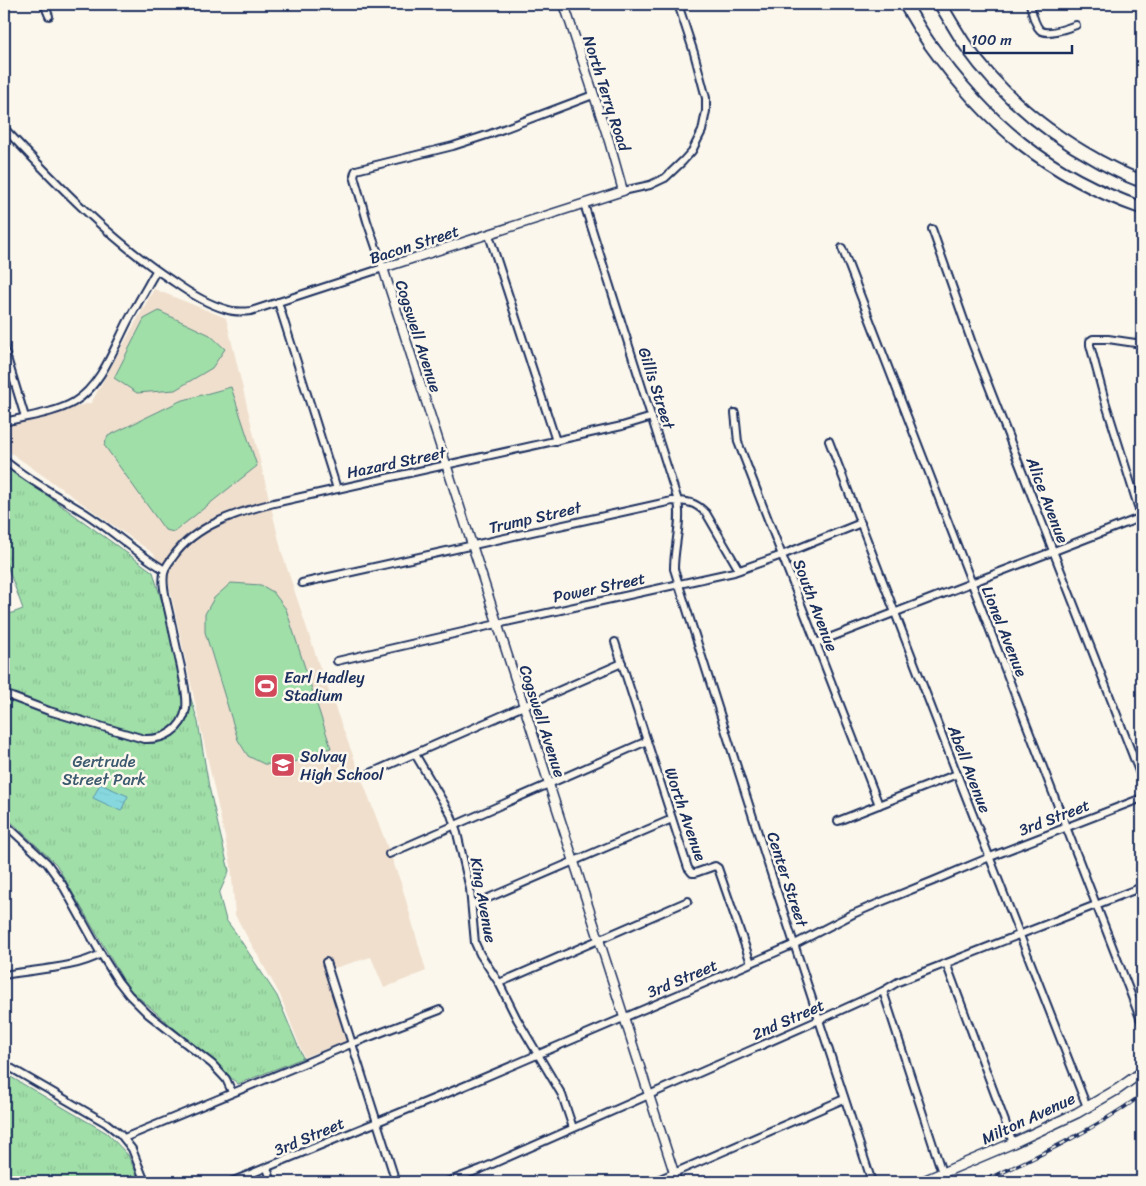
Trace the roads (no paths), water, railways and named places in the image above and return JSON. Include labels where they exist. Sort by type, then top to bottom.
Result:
[{"type":"highway","points":[[905,4],[928,42],[962,86],[988,115],[1007,132],[1035,154],[1087,186],[1142,208]]},
{"type":"highway","points":[[940,4],[966,46],[993,80],[1018,105],[1074,148],[1116,171],[1142,181]]},
{"type":"main road","name":"Milton Avenue","points":[[921,1182],[943,1178],[1077,1113],[1118,1089],[1142,1072]]},
{"type":"street","points":[[44,4],[49,16]]},
{"type":"street","name":"North Terry Road","points":[[564,4],[609,141],[623,191]]},
{"type":"street","points":[[623,191],[650,185],[665,178],[692,151],[702,131],[706,111],[706,98],[678,4]]},
{"type":"street","points":[[1030,4],[1036,24],[1040,30],[1045,32],[1060,30],[1076,25]]},
{"type":"street","points":[[383,268],[354,176],[356,170],[453,146],[593,95]]},
{"type":"street","name":"Bacon Street","points":[[4,128],[101,225],[156,271],[213,304],[224,309],[240,312],[251,311],[623,191]]},
{"type":"street","name":"Gillis Street","points":[[584,204],[678,501],[678,527],[674,568],[679,584]]},
{"type":"street","name":"Alice Avenue","points":[[932,229],[972,343],[1142,779]]},
{"type":"street","points":[[489,235],[556,441]]},
{"type":"street","name":"Lionel Avenue","points":[[842,248],[1142,1023]]},
{"type":"street","name":"Cogswell Avenue","points":[[383,268],[677,1182]]},
{"type":"street","points":[[4,422],[50,411],[74,402],[85,394],[107,364],[129,319],[156,271]]},
{"type":"street","points":[[278,302],[337,489]]},
{"type":"street","points":[[816,643],[1142,518],[1105,401],[1090,341],[1096,339],[1142,344]]},
{"type":"street","points":[[4,348],[25,417]]},
{"type":"street","name":"South Avenue","points":[[735,413],[738,442],[879,805]]},
{"type":"street","name":"Hazard Street","points":[[165,570],[179,549],[190,539],[210,525],[250,509],[622,426],[652,417]]},
{"type":"street","name":"Abell Avenue","points":[[829,441],[1087,1107]]},
{"type":"street","points":[[4,460],[22,474],[87,514],[151,562],[165,570],[165,591],[184,681],[186,708],[182,720],[169,734],[160,738],[144,739],[49,712],[4,694]]},
{"type":"street","name":"Trump Street","points":[[302,583],[672,500],[699,505],[706,513],[739,570]]},
{"type":"street","name":"Power Street","points":[[336,661],[739,570],[861,523]]},
{"type":"street","name":"Center Street","points":[[679,584],[872,1182]]},
{"type":"street","name":"Worth Avenue","points":[[615,642],[688,868],[692,873],[715,866],[718,868],[751,963]]},
{"type":"street","points":[[366,775],[622,663]]},
{"type":"street","points":[[389,854],[647,741]]},
{"type":"street","name":"King Avenue","points":[[415,754],[455,825],[470,889],[475,942],[480,954],[499,983],[517,1019],[562,1095],[573,1128]]},
{"type":"street","points":[[838,820],[957,774]]},
{"type":"street","name":"3rd Street","points":[[231,1182],[624,1018],[795,944],[853,914],[990,857],[1142,798]]},
{"type":"street","points":[[472,905],[672,819]]},
{"type":"street","points":[[4,822],[47,863],[62,884],[101,954],[129,995],[148,1014],[212,1064],[226,1079],[232,1092]]},
{"type":"street","name":"2nd Street","points":[[447,1182],[481,1169],[819,1020],[883,991],[898,982],[1142,887]]},
{"type":"street","points":[[499,983],[688,901]]},
{"type":"street","points":[[4,975],[70,965],[101,954]]},
{"type":"street","points":[[326,962],[396,1182]]},
{"type":"street","points":[[946,963],[1013,1143]]},
{"type":"street","points":[[883,991],[943,1178]]},
{"type":"street","points":[[124,1138],[232,1092],[440,1010]]},
{"type":"street","points":[[4,1064],[106,1123],[124,1138],[132,1149],[145,1182]]},
{"type":"street","points":[[653,1182],[844,1098]]},
{"type":"street","points":[[267,1168],[272,1182]]},
{"type":"water","points":[[100,784],[128,796],[121,811],[93,798]]},
{"type":"railway","points":[[981,1182],[1064,1143],[1142,1095]]},
{"type":"place","name":"Earl Hadley Stadium","points":[[266,686]]},
{"type":"place","name":"Solvay High School","points":[[283,765]]},
{"type":"park label","name":"Gertrude Street Park","points":[[104,770]]}]
